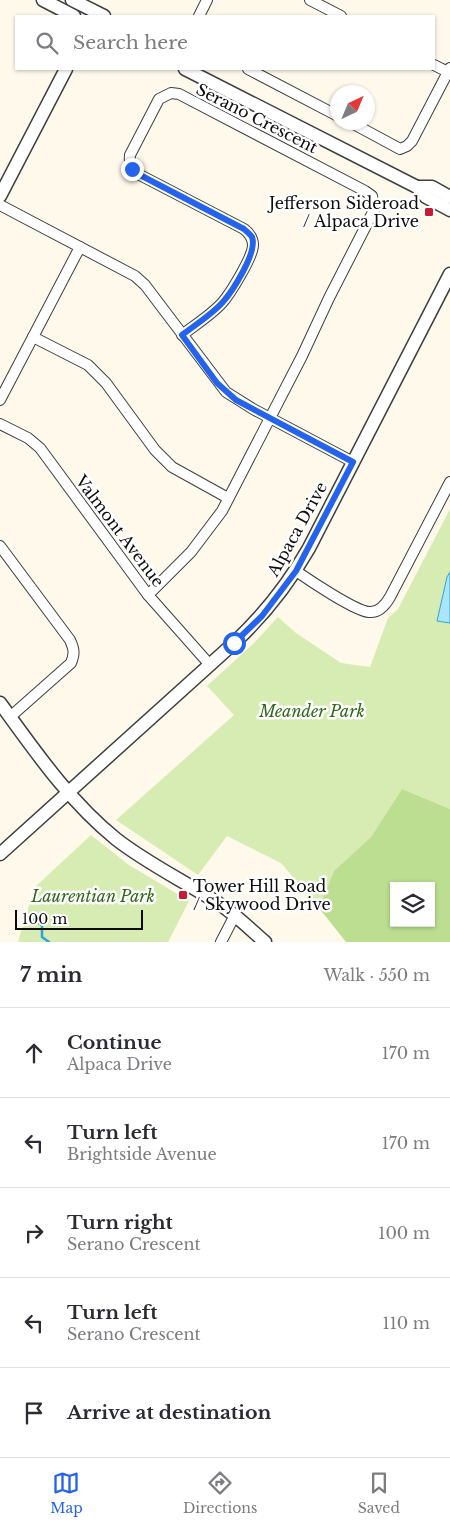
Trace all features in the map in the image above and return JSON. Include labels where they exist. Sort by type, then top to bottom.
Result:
[{"type":"street","points":[[42,0],[72,15]]},
{"type":"street","points":[[72,0],[98,11]]},
{"type":"street","points":[[200,15],[208,0]]},
{"type":"street","points":[[310,0],[340,15]]},
{"type":"street","points":[[365,130],[400,149],[407,146],[412,141],[449,70],[435,65]]},
{"type":"street","points":[[0,196],[65,70]]},
{"type":"street","points":[[187,70],[417,187],[426,196],[450,210]]},
{"type":"street","points":[[250,70],[330,112]]},
{"type":"street","name":"Serano Crescent","points":[[182,335],[220,304],[228,295],[253,247],[252,238],[244,229],[138,174],[132,169],[129,162],[130,155],[142,131],[159,99],[172,93],[178,94],[372,196],[374,210],[270,418]]},
{"type":"street","points":[[417,187],[432,187],[450,197]]},
{"type":"street","points":[[0,206],[135,276],[145,285],[226,392],[236,400],[353,462]]},
{"type":"street","points":[[0,400],[80,247]]},
{"type":"street","name":"Alpaca Drive","points":[[0,854],[210,666],[262,616],[296,571],[450,274]]},
{"type":"street","points":[[32,337],[88,365],[106,383],[155,450],[172,466],[228,498]]},
{"type":"street","points":[[148,594],[191,552],[222,511],[270,418]]},
{"type":"street","name":"Valmont Avenue","points":[[0,424],[28,438],[40,448],[148,594],[210,666]]},
{"type":"street","points":[[296,571],[362,610],[369,612],[382,608],[390,597],[450,482]]},
{"type":"street","points":[[0,546],[70,640],[74,649],[74,656],[71,662],[10,717]]},
{"type":"street","points":[[0,703],[68,792],[104,828],[130,850],[220,904],[265,942]]},
{"type":"street","points":[[220,942],[235,915]]},
{"type":"green space","name":"Meander Park","points":[[450,509],[450,809],[402,789],[371,837],[334,871],[319,908],[281,863],[227,836],[198,875],[116,820],[234,715],[207,686],[254,643],[278,617],[296,633],[341,663],[370,667],[388,618],[398,609]]},
{"type":"green space","points":[[402,789],[450,809],[450,942],[346,942],[319,908],[334,871],[371,837]]},
{"type":"green space","name":"Laurentian Park","points":[[91,835],[129,865],[189,901],[168,942],[18,942],[34,888]]},
{"type":"water","points":[[450,572],[450,623],[437,621],[447,577]]},
{"type":"waterway","points":[[30,915],[33,920],[42,925],[42,937],[49,942]]},
{"type":"place","name":"Jefferson Sideroad / Alpaca Drive","points":[[429,212]]},
{"type":"place","name":"Tower Hill Road / Skywood Drive","points":[[183,895]]},
{"type":"route","points":[[132,169],[138,174],[244,229],[252,238],[253,247],[250,256],[228,295],[220,304],[182,335],[217,383],[236,400],[353,462],[296,571],[262,616],[234,643]]}]
